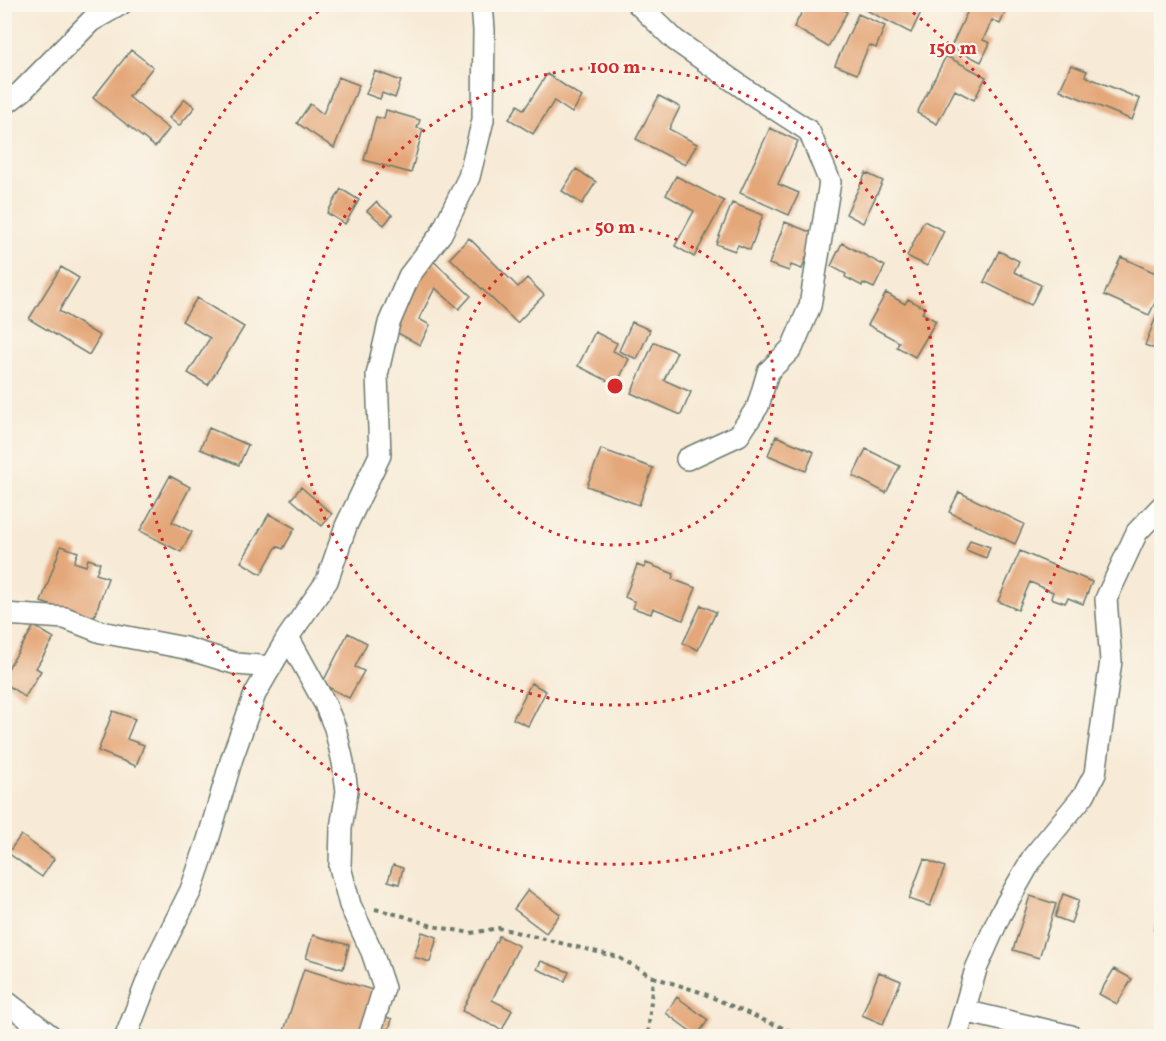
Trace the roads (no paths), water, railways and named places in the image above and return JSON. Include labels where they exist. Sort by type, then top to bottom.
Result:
[{"type":"street","points":[[4,105],[13,85],[92,21],[121,4]]},
{"type":"street","points":[[126,1036],[153,966],[191,890],[255,694],[288,637],[327,581],[346,526],[380,455],[377,375],[388,323],[409,276],[441,234],[469,177],[483,120],[482,4]]},
{"type":"street","points":[[639,4],[675,40],[809,131],[830,182],[810,306],[792,348],[768,372],[758,406],[739,435],[687,459]]},
{"type":"street","points":[[957,1036],[976,969],[1000,915],[1033,858],[1084,795],[1095,774],[1111,661],[1106,599],[1137,532],[1161,506]]},
{"type":"street","points":[[4,614],[65,618],[101,632],[184,648],[237,664],[271,667]]},
{"type":"street","points":[[288,637],[325,704],[335,728],[343,762],[347,790],[341,828],[340,867],[350,905],[372,952],[384,988],[369,1036]]},
{"type":"street","points":[[4,1000],[51,1036]]},
{"type":"street","points":[[964,1011],[1071,1036]]}]
